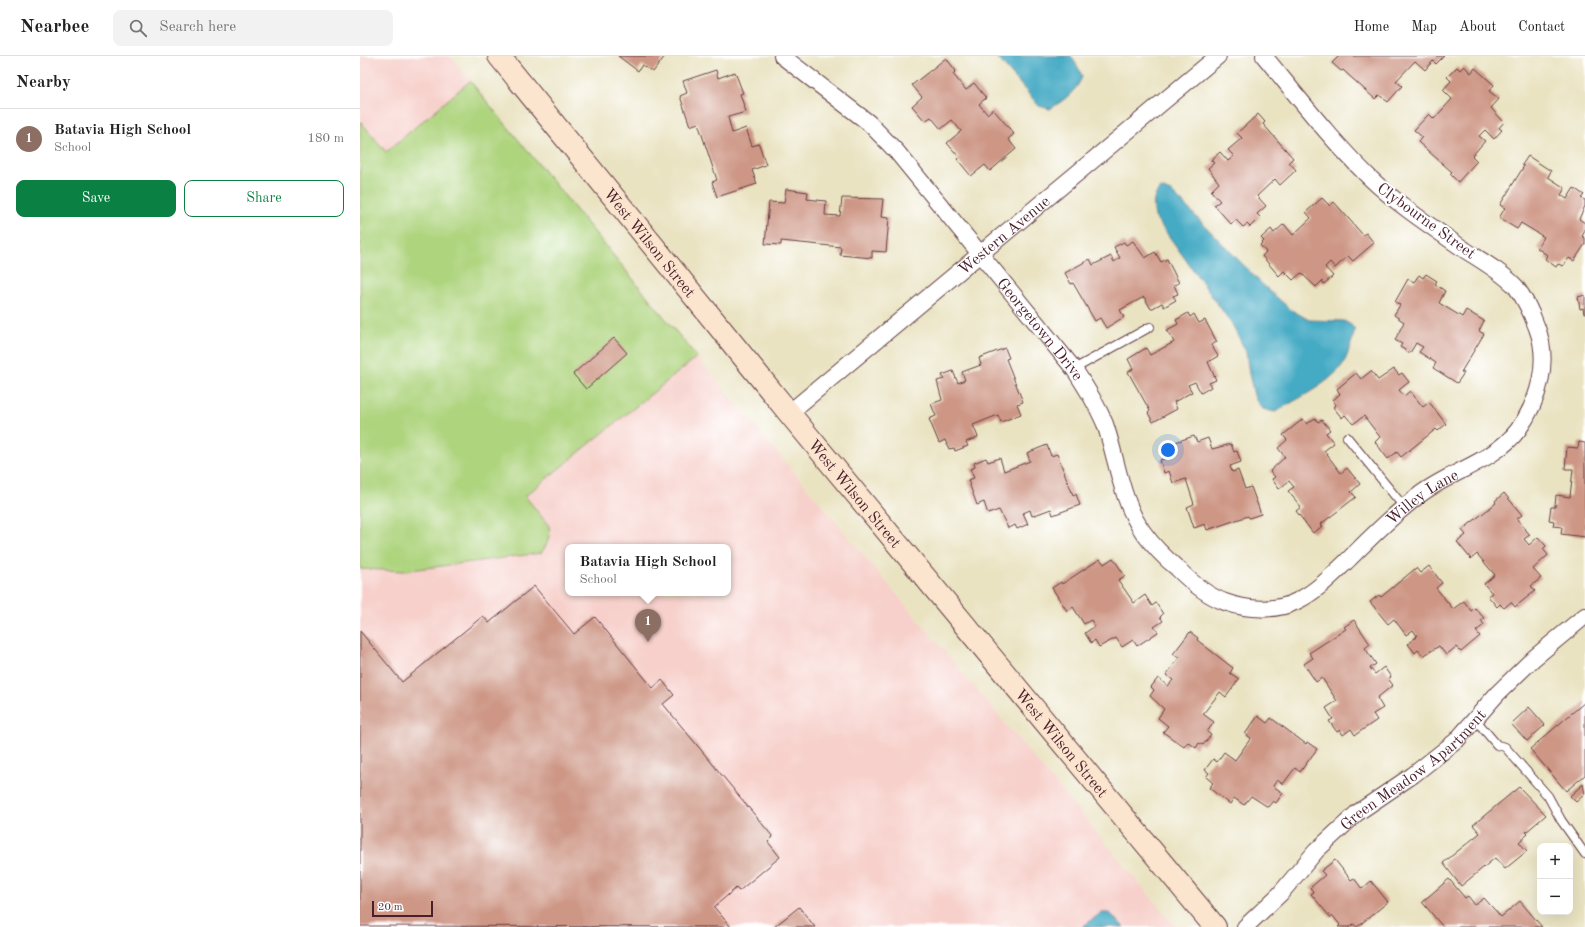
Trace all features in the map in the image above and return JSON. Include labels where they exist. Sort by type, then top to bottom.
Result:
[{"type":"main road","name":"West Wilson Street","points":[[498,56],[789,413],[1215,927]]},
{"type":"street","name":"Georgetown Drive","points":[[782,56],[869,123],[897,152],[1074,369],[1090,394],[1104,423],[1130,508],[1141,530],[1158,551],[1191,582],[1224,602],[1264,610]]},
{"type":"street","name":"Western Avenue","points":[[789,413],[1218,56]]},
{"type":"street","name":"Clybourne Street","points":[[1264,56],[1336,142],[1370,178],[1406,209],[1497,271],[1515,287],[1529,308],[1538,330],[1543,354]]},
{"type":"street","name":"Willey Lane","points":[[1264,610],[1296,602],[1324,583],[1419,494],[1445,477],[1494,452],[1515,434],[1528,416],[1536,396],[1542,376],[1543,354]]},
{"type":"street","name":"Green Meadow Apartment","points":[[1246,927],[1280,894],[1316,851],[1339,829],[1357,814],[1413,775],[1456,741],[1497,694],[1534,658],[1585,616]]},
{"type":"lane","points":[[1074,369],[1150,327]]},
{"type":"lane","points":[[1347,437],[1404,507]]},
{"type":"lane","points":[[1475,719],[1497,745],[1505,747],[1548,796],[1561,820],[1585,854]]},
{"type":"shaded area","points":[[360,56],[450,56],[697,357],[1176,927],[360,927]]},
{"type":"green space","points":[[470,81],[697,357],[525,496],[549,526],[548,540],[541,553],[403,571],[360,569],[360,121],[386,152]]},
{"type":"water","points":[[996,56],[1071,56],[1082,77],[1073,91],[1065,99],[1050,109],[1039,106]]},
{"type":"water","points":[[1161,188],[1173,193],[1262,284],[1290,309],[1309,320],[1344,321],[1355,329],[1343,364],[1330,378],[1312,391],[1275,412],[1263,409],[1255,399],[1246,352],[1232,324],[1155,217],[1154,201],[1156,194]]},
{"type":"water","points":[[1101,913],[1110,913],[1124,927],[1082,927]]},
{"type":"building","points":[[618,56],[665,56],[653,72],[642,65],[638,71]]},
{"type":"building","points":[[1339,56],[1444,56],[1436,64],[1433,61],[1425,70],[1415,61],[1396,81],[1402,86],[1388,102],[1379,95],[1375,99],[1343,70],[1341,71],[1332,63]]},
{"type":"building","points":[[946,58],[956,71],[953,74],[966,90],[974,83],[986,98],[979,104],[987,114],[993,109],[1014,134],[1008,139],[1016,149],[990,171],[985,165],[971,176],[957,159],[959,157],[947,143],[961,131],[952,120],[941,129],[931,117],[925,121],[912,106],[922,97],[912,85]]},
{"type":"building","points":[[1464,66],[1471,73],[1475,68],[1494,85],[1489,91],[1499,99],[1491,108],[1504,122],[1499,128],[1502,130],[1494,139],[1485,130],[1479,136],[1485,141],[1472,156],[1477,161],[1458,182],[1450,174],[1452,172],[1418,142],[1422,137],[1414,130],[1429,114],[1434,119],[1452,99],[1443,90],[1451,81],[1447,77],[1457,67],[1460,70]]},
{"type":"building","points":[[716,70],[718,78],[735,72],[743,93],[740,94],[746,112],[728,117],[732,133],[746,128],[752,146],[759,144],[766,165],[752,170],[757,184],[717,197],[712,182],[717,180],[698,123],[690,126],[680,96],[687,93],[683,81]]},
{"type":"building","points":[[1258,114],[1265,122],[1263,124],[1293,158],[1289,162],[1296,170],[1280,185],[1275,179],[1257,196],[1266,206],[1257,214],[1260,217],[1250,227],[1247,224],[1243,227],[1236,220],[1231,224],[1214,205],[1220,201],[1211,191],[1219,183],[1208,168],[1214,163],[1211,160],[1220,152],[1228,161],[1234,156],[1228,150],[1242,138],[1237,133]]},
{"type":"building","points":[[1528,156],[1551,171],[1548,177],[1565,188],[1561,195],[1567,199],[1574,188],[1584,195],[1581,198],[1585,200],[1585,206],[1579,219],[1585,223],[1585,231],[1582,236],[1585,238],[1585,244],[1574,261],[1569,258],[1563,266],[1558,264],[1556,267],[1545,259],[1547,255],[1537,248],[1544,237],[1521,223],[1517,229],[1499,218],[1505,208],[1500,205],[1524,166],[1522,165]]},
{"type":"building","points":[[786,189],[808,192],[807,199],[826,201],[825,215],[840,216],[842,198],[883,199],[881,217],[889,218],[886,252],[872,251],[872,258],[840,255],[841,247],[781,241],[781,245],[765,244],[769,202],[784,203]]},
{"type":"building","points":[[1322,198],[1330,206],[1334,202],[1363,235],[1366,233],[1374,243],[1353,261],[1348,256],[1335,268],[1330,262],[1325,267],[1333,276],[1324,284],[1322,281],[1316,287],[1301,273],[1293,280],[1284,271],[1279,276],[1262,256],[1266,252],[1260,245],[1264,241],[1261,238],[1271,229],[1274,233],[1284,224],[1293,235],[1311,218],[1306,212]]},
{"type":"building","points":[[1133,241],[1145,258],[1155,252],[1161,262],[1167,259],[1179,283],[1174,285],[1178,294],[1173,296],[1176,300],[1164,307],[1162,303],[1151,309],[1144,297],[1120,310],[1124,317],[1106,328],[1100,318],[1095,321],[1073,283],[1071,284],[1065,273],[1090,259],[1093,265],[1111,256],[1114,262],[1120,258],[1114,247],[1124,242],[1126,245]]},
{"type":"building","points":[[1426,274],[1437,281],[1435,284],[1445,291],[1439,303],[1462,317],[1466,310],[1484,321],[1479,331],[1484,334],[1461,372],[1464,373],[1457,383],[1433,368],[1436,363],[1419,352],[1423,347],[1416,343],[1410,353],[1400,347],[1402,344],[1395,340],[1404,322],[1394,315],[1400,305],[1395,302],[1408,279],[1414,282],[1419,275],[1423,278]]},
{"type":"building","points":[[1585,295],[1584,314],[1583,308],[1580,309],[1578,297]]},
{"type":"building","points":[[1188,313],[1190,317],[1194,314],[1199,323],[1205,320],[1217,342],[1211,345],[1218,356],[1208,362],[1216,380],[1209,383],[1211,387],[1201,393],[1195,382],[1188,385],[1192,392],[1174,402],[1177,409],[1153,422],[1148,413],[1150,411],[1128,372],[1133,369],[1128,359],[1146,348],[1150,355],[1174,342],[1167,330],[1178,324],[1176,320]]},
{"type":"building","points":[[614,338],[627,353],[586,389],[573,374]]},
{"type":"building","points":[[1005,348],[1009,358],[1006,359],[1023,402],[1017,404],[1021,414],[1001,422],[998,415],[973,425],[978,437],[966,442],[968,446],[955,451],[954,448],[949,449],[945,440],[939,443],[929,419],[936,416],[931,404],[942,400],[937,381],[944,379],[942,375],[953,371],[958,383],[965,380],[962,372],[981,365],[979,358]]},
{"type":"building","points":[[1394,369],[1399,375],[1402,373],[1409,382],[1399,390],[1404,396],[1410,391],[1423,407],[1429,402],[1446,424],[1438,431],[1436,429],[1401,457],[1397,452],[1388,459],[1375,442],[1380,437],[1364,416],[1353,424],[1345,415],[1342,418],[1333,407],[1336,405],[1333,400],[1340,394],[1337,389],[1356,373],[1361,379],[1371,371],[1378,380]]},
{"type":"building","points":[[1315,418],[1318,422],[1322,420],[1330,430],[1326,433],[1334,443],[1324,451],[1341,473],[1347,468],[1360,484],[1351,492],[1356,497],[1321,524],[1323,526],[1313,533],[1296,511],[1301,507],[1288,491],[1294,487],[1289,481],[1279,489],[1272,479],[1275,477],[1270,471],[1285,457],[1278,448],[1287,440],[1283,435],[1303,419],[1307,424]]},
{"type":"building","points":[[1194,436],[1197,442],[1208,438],[1212,449],[1231,444],[1234,452],[1237,451],[1241,462],[1230,466],[1232,472],[1238,470],[1245,489],[1251,487],[1261,514],[1249,518],[1248,516],[1207,530],[1205,524],[1194,528],[1187,507],[1194,504],[1186,479],[1173,483],[1169,471],[1164,473],[1160,460],[1164,459],[1163,453],[1171,450],[1169,444]]},
{"type":"building","points":[[1579,442],[1585,443],[1585,537],[1561,534],[1562,527],[1553,526],[1554,521],[1549,520],[1551,507],[1555,507],[1556,495],[1570,497],[1573,469],[1565,469],[1567,447],[1578,448]]},
{"type":"building","points":[[1047,445],[1051,456],[1057,454],[1073,495],[1076,494],[1080,505],[1053,515],[1051,509],[1032,516],[1030,510],[1023,513],[1028,524],[1017,529],[1015,525],[1008,528],[999,510],[988,514],[984,502],[977,505],[968,480],[974,478],[970,469],[975,467],[974,463],[986,458],[988,462],[1000,458],[1004,471],[1030,461],[1027,453]]},
{"type":"building","points":[[1504,493],[1522,515],[1517,519],[1530,535],[1524,539],[1529,545],[1538,537],[1546,546],[1543,549],[1548,555],[1533,569],[1541,578],[1531,586],[1535,591],[1515,607],[1511,602],[1504,608],[1500,604],[1497,607],[1488,596],[1492,593],[1484,584],[1495,575],[1477,554],[1471,559],[1457,542],[1466,535],[1462,530],[1496,503],[1495,501]]},
{"type":"building","points":[[1113,558],[1125,576],[1118,580],[1134,603],[1145,595],[1152,606],[1156,603],[1163,614],[1160,617],[1163,621],[1154,627],[1158,632],[1137,646],[1133,640],[1122,647],[1116,638],[1099,647],[1095,640],[1091,643],[1085,633],[1095,626],[1091,620],[1084,624],[1073,607],[1067,611],[1052,588],[1061,582],[1062,584],[1100,559],[1104,564]]},
{"type":"building","points":[[1429,566],[1442,583],[1436,588],[1453,609],[1464,601],[1471,611],[1475,608],[1484,618],[1481,620],[1484,625],[1476,631],[1480,636],[1461,652],[1456,647],[1446,655],[1439,646],[1423,656],[1418,650],[1415,653],[1408,644],[1417,636],[1413,630],[1406,635],[1394,619],[1388,624],[1370,602],[1379,595],[1381,597],[1416,568],[1420,573]]},
{"type":"building","points":[[534,586],[574,634],[595,617],[653,688],[662,680],[674,695],[663,704],[773,837],[768,842],[780,857],[739,891],[736,888],[714,907],[731,927],[360,926],[360,631],[402,682],[483,616],[489,623]]},
{"type":"building","points":[[1354,620],[1370,644],[1365,648],[1376,664],[1370,668],[1375,674],[1384,667],[1391,677],[1388,679],[1393,685],[1377,698],[1383,708],[1373,714],[1377,720],[1355,735],[1351,729],[1343,735],[1340,730],[1337,732],[1329,721],[1333,719],[1326,708],[1337,701],[1322,678],[1316,682],[1304,664],[1313,658],[1309,653],[1346,629],[1344,627]]},
{"type":"building","points":[[1190,632],[1198,638],[1197,640],[1233,668],[1230,673],[1239,679],[1226,697],[1220,692],[1203,714],[1214,722],[1207,732],[1211,735],[1203,745],[1199,743],[1196,748],[1188,742],[1184,747],[1163,732],[1168,726],[1158,718],[1164,709],[1150,696],[1154,690],[1151,687],[1158,678],[1168,686],[1173,680],[1166,675],[1179,658],[1173,654]]},
{"type":"building","points":[[1585,702],[1585,775],[1566,791],[1530,749]]},
{"type":"building","points":[[1529,707],[1545,725],[1527,741],[1511,724]]},
{"type":"building","points":[[1258,716],[1267,723],[1271,718],[1306,744],[1307,742],[1317,749],[1300,772],[1295,768],[1283,784],[1277,780],[1273,786],[1283,793],[1276,803],[1273,801],[1268,807],[1251,796],[1244,805],[1234,798],[1230,804],[1209,788],[1213,783],[1206,777],[1209,773],[1205,770],[1213,759],[1217,762],[1224,752],[1235,760],[1251,738],[1245,734]]},
{"type":"building","points":[[1583,784],[1585,794],[1576,802],[1570,796]]},
{"type":"building","points":[[1519,787],[1546,815],[1526,832],[1528,834],[1519,842],[1527,851],[1505,869],[1495,858],[1461,886],[1443,863],[1480,833],[1473,825]]},
{"type":"building","points":[[1335,860],[1351,880],[1354,878],[1362,889],[1371,881],[1388,902],[1357,927],[1353,924],[1350,927],[1338,927],[1340,925],[1333,916],[1331,918],[1311,894],[1314,892],[1310,888],[1325,875],[1321,871]]},
{"type":"building","points":[[1449,879],[1465,898],[1468,896],[1475,905],[1484,898],[1501,917],[1520,901],[1542,927],[1443,927],[1422,902]]},
{"type":"building","points":[[799,907],[815,927],[774,927]]},
{"type":"place","name":"Batavia High School","points":[[648,642]]}]
